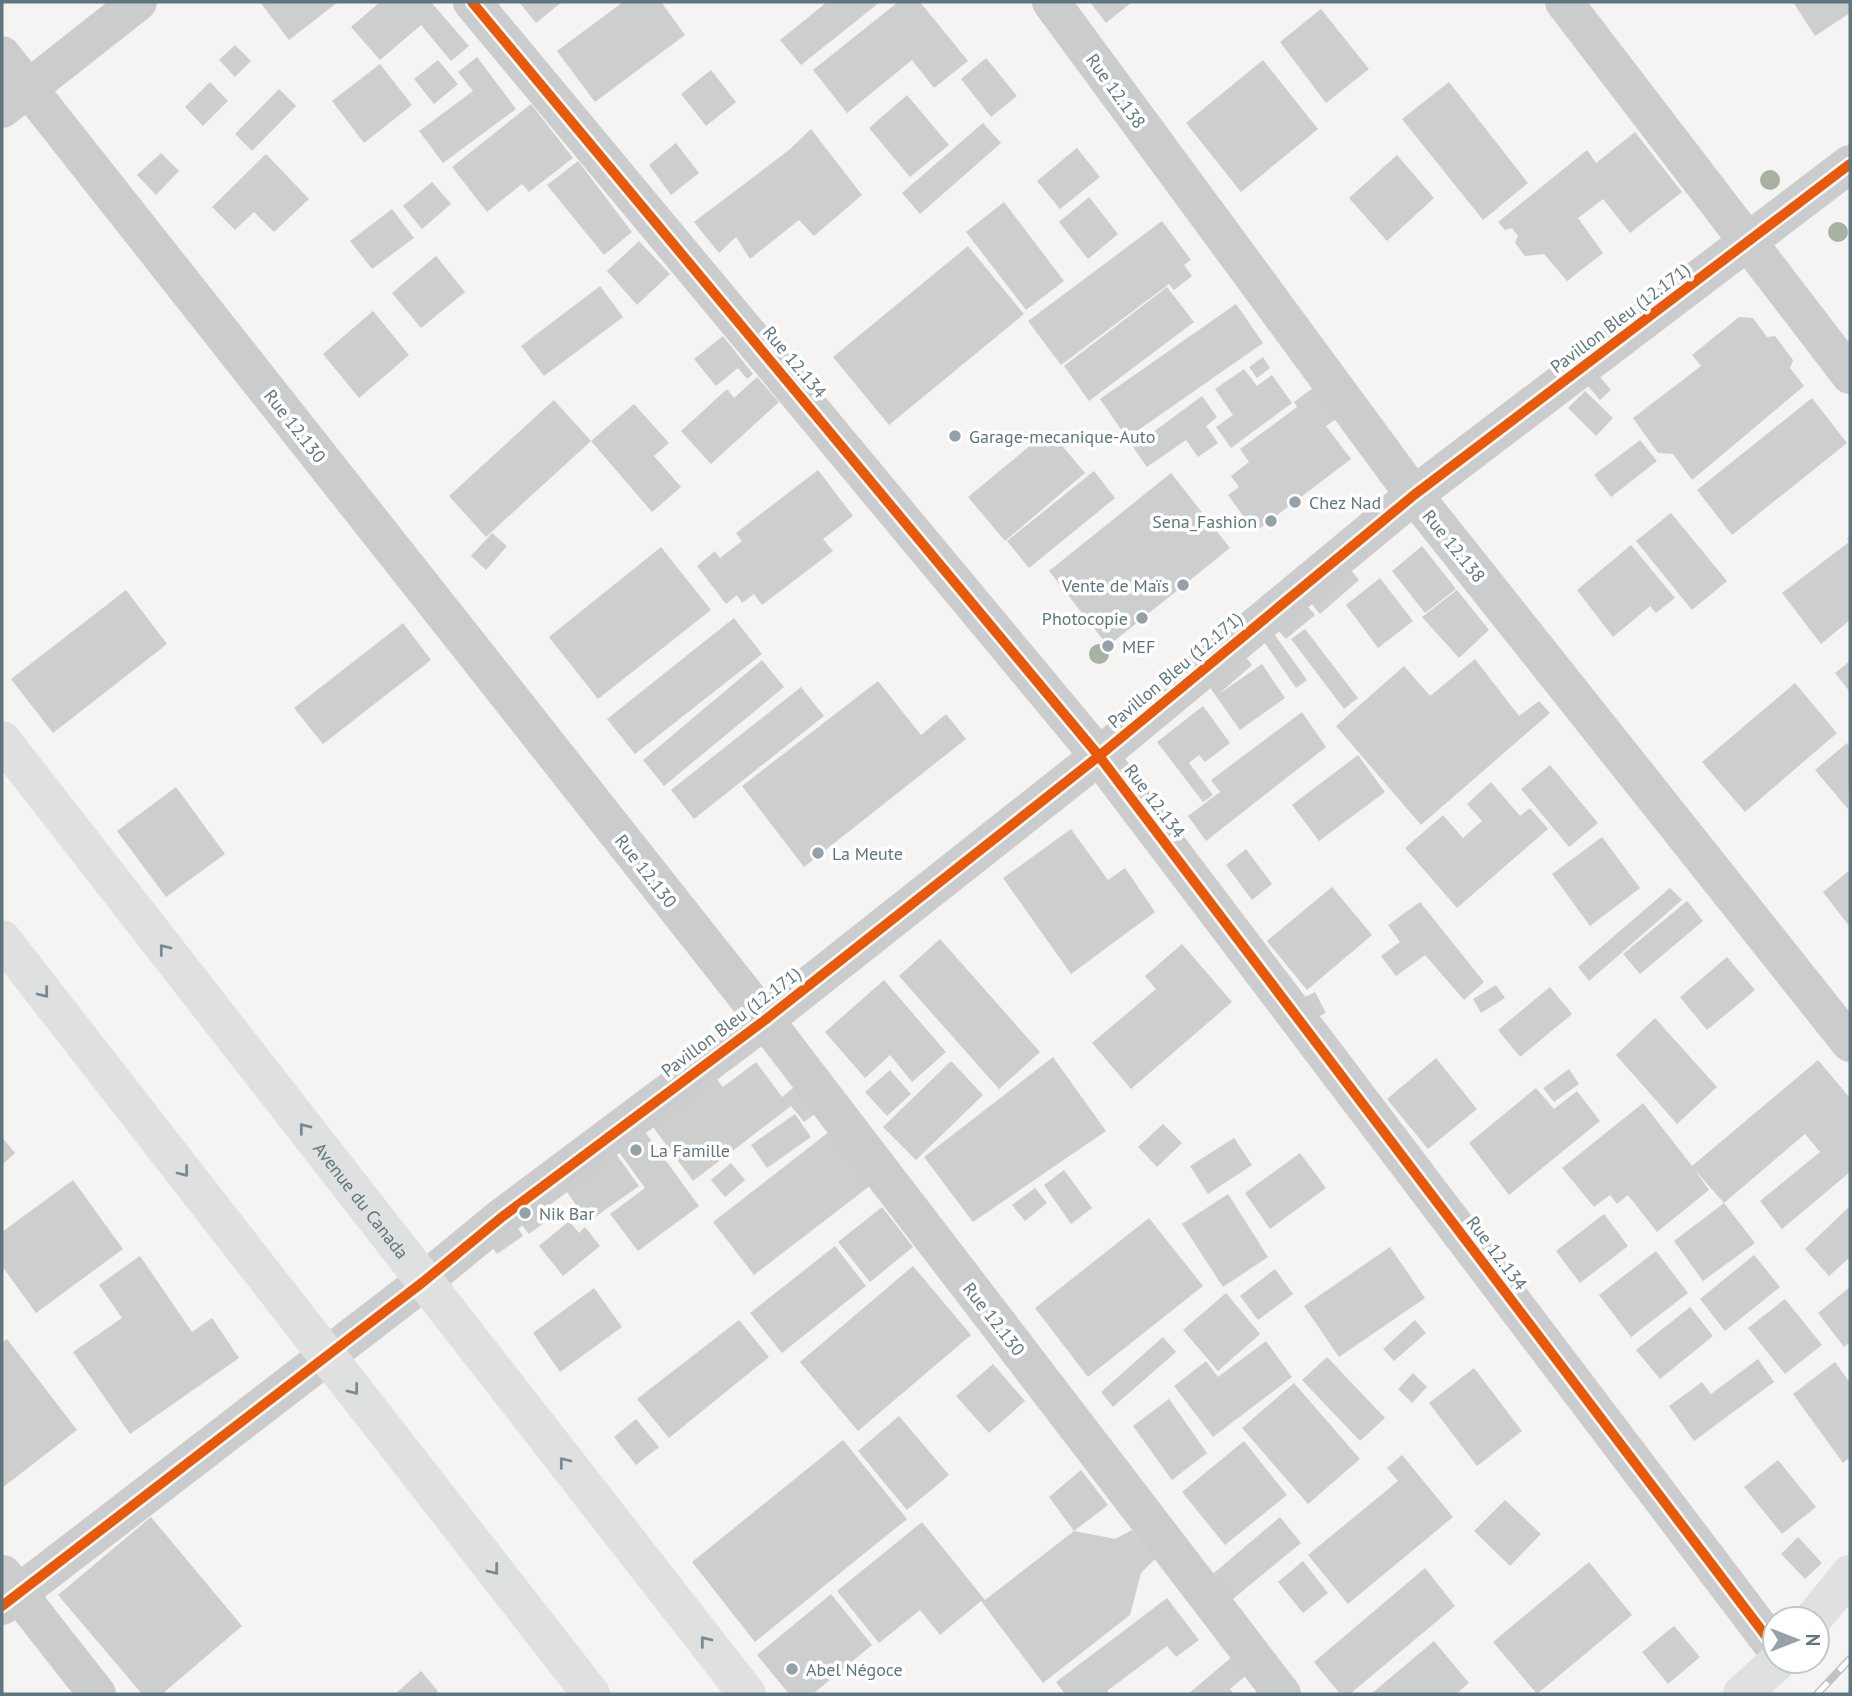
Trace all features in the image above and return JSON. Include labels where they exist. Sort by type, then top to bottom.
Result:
[{"type":"main road","name":"Avenue du Canada","points":[[2,740],[747,1694]]},
{"type":"main road","points":[[2,939],[591,1694]]},
{"type":"main road","points":[[1825,1605],[1850,1574]]},
{"type":"main road","points":[[1742,1694],[1763,1675]]},
{"type":"street","points":[[15,98],[138,2]]},
{"type":"street","name":"Rue 12.134","points":[[472,2],[1099,756],[1761,1630]]},
{"type":"street","name":"Rue 12.138","points":[[1051,2],[1414,495],[1850,1044]]},
{"type":"street","points":[[1564,2],[1850,375]]},
{"type":"street","name":"Rue 12.130","points":[[2,55],[15,98],[765,1020],[1282,1694]]},
{"type":"street","name":"Pavillon Bleu (12.171)","points":[[7,1591],[327,1356],[424,1282],[502,1217],[765,1020],[1099,756],[1414,495],[1750,243],[1850,164]]},
{"type":"street","points":[[7,1591],[97,1694]]},
{"type":"building","points":[[260,2],[338,2],[289,40]]},
{"type":"building","points":[[380,2],[431,2],[469,46],[451,61],[421,25],[380,60],[351,27]]},
{"type":"building","points":[[519,2],[562,2],[536,23]]},
{"type":"building","points":[[623,2],[661,2],[685,35],[595,102],[557,51]]},
{"type":"building","points":[[827,2],[880,2],[801,65],[780,40]]},
{"type":"building","points":[[898,2],[920,2],[968,61],[934,88],[912,60],[847,113],[813,70]]},
{"type":"building","points":[[1090,2],[1132,2],[1106,23]]},
{"type":"building","points":[[1793,2],[1850,2],[1850,13],[1815,36]]},
{"type":"building","points":[[1321,9],[1369,69],[1326,103],[1280,42]]},
{"type":"building","points":[[235,45],[251,61],[235,77],[219,60]]},
{"type":"building","points":[[477,57],[516,109],[443,163],[419,131],[473,91],[458,72]]},
{"type":"building","points":[[986,58],[1017,96],[991,117],[961,79]]},
{"type":"building","points":[[438,60],[458,84],[434,104],[414,79]]},
{"type":"building","points":[[1263,60],[1318,129],[1241,192],[1186,123]]},
{"type":"building","points":[[380,64],[412,105],[364,143],[332,101]]},
{"type":"building","points":[[711,70],[736,102],[706,126],[681,94]]},
{"type":"building","points":[[210,82],[228,101],[203,126],[185,107]]},
{"type":"building","points":[[1449,82],[1528,183],[1483,220],[1402,119]]},
{"type":"building","points":[[279,89],[296,106],[252,151],[235,134]]},
{"type":"building","points":[[907,95],[949,145],[910,177],[869,128]]},
{"type":"building","points":[[531,104],[573,158],[529,192],[522,184],[487,212],[452,167]]},
{"type":"building","points":[[983,123],[1001,143],[920,214],[902,193]]},
{"type":"building","points":[[811,129],[862,195],[814,236],[799,220],[750,259],[736,237],[719,253],[694,222],[789,150]]},
{"type":"building","points":[[1635,132],[1682,192],[1630,233],[1603,199],[1578,218],[1603,253],[1567,281],[1544,254],[1525,256],[1515,243],[1518,236],[1512,228],[1505,230],[1498,222],[1587,150],[1596,163]]},
{"type":"building","points":[[676,143],[699,173],[671,195],[649,165]]},
{"type":"building","points":[[1077,148],[1100,177],[1060,209],[1037,181]]},
{"type":"building","points":[[161,153],[179,171],[156,195],[137,175]]},
{"type":"building","points":[[266,154],[309,199],[274,232],[254,212],[235,230],[212,207]]},
{"type":"building","points":[[1397,155],[1434,198],[1387,241],[1349,198]]},
{"type":"building","points":[[578,161],[632,232],[604,255],[547,185]]},
{"type":"building","points":[[432,182],[451,204],[422,229],[403,206]]},
{"type":"building","points":[[1089,197],[1118,234],[1088,259],[1059,222]]},
{"type":"building","points":[[1004,202],[1064,281],[1026,310],[966,232]]},
{"type":"building","points":[[392,209],[414,238],[372,269],[350,241]]},
{"type":"building","points":[[1162,221],[1191,260],[1184,265],[1192,276],[1174,290],[1169,284],[1061,365],[1028,321]]},
{"type":"building","points":[[639,241],[670,274],[637,305],[607,271]]},
{"type":"building","points":[[968,246],[1024,314],[889,425],[833,357]]},
{"type":"building","points":[[436,256],[465,292],[421,328],[392,293]]},
{"type":"building","points":[[600,286],[623,317],[544,376],[521,346]]},
{"type":"building","points":[[1167,287],[1194,322],[1089,401],[1064,366]]},
{"type":"building","points":[[1236,304],[1263,343],[1127,438],[1100,399]]},
{"type":"building","points":[[373,311],[409,355],[359,398],[323,354]]},
{"type":"building","points":[[1739,317],[1753,318],[1767,337],[1775,336],[1793,360],[1790,368],[1804,386],[1692,480],[1673,454],[1658,453],[1633,418],[1701,366],[1692,355]]},
{"type":"building","points":[[723,336],[753,374],[747,379],[738,368],[716,386],[694,359]]},
{"type":"building","points":[[1263,357],[1270,368],[1257,378],[1249,367]]},
{"type":"building","points":[[1244,369],[1257,386],[1272,375],[1292,403],[1231,448],[1216,427],[1233,415],[1215,389]]},
{"type":"building","points":[[1594,370],[1611,390],[1600,400],[1583,380]]},
{"type":"building","points":[[757,377],[779,402],[711,464],[681,431],[727,389],[734,398]]},
{"type":"building","points":[[1317,385],[1339,417],[1326,426],[1351,459],[1255,532],[1228,495],[1239,487],[1231,476],[1249,462],[1240,449],[1297,407],[1294,402]]},
{"type":"building","points":[[1585,391],[1613,418],[1596,436],[1568,408]]},
{"type":"building","points":[[1202,396],[1217,417],[1206,426],[1218,443],[1198,457],[1186,440],[1147,467],[1133,447]]},
{"type":"building","points":[[1812,398],[1847,443],[1732,535],[1697,490]]},
{"type":"building","points":[[554,400],[591,441],[486,537],[449,496]]},
{"type":"building","points":[[634,404],[669,443],[654,456],[681,487],[652,512],[591,441]]},
{"type":"building","points":[[1049,430],[1085,473],[1005,541],[968,497]]},
{"type":"building","points":[[1640,440],[1657,461],[1611,497],[1594,475]]},
{"type":"building","points":[[818,470],[853,516],[823,539],[833,551],[762,605],[754,594],[742,603],[737,595],[726,604],[697,566],[715,551],[720,558],[742,541],[736,533]]},
{"type":"building","points":[[1094,471],[1115,498],[1029,568],[1007,541]]},
{"type":"building","points":[[1171,473],[1230,548],[1108,646],[1049,571]]},
{"type":"building","points":[[1671,513],[1727,581],[1692,610],[1636,541]]},
{"type":"building","points":[[492,533],[507,546],[486,570],[471,556]]},
{"type":"building","points":[[1850,537],[1850,620],[1821,644],[1782,593],[1849,542],[1847,539]]},
{"type":"building","points":[[1631,545],[1675,598],[1656,613],[1650,606],[1613,637],[1577,590]]},
{"type":"building","points":[[1422,546],[1456,589],[1425,613],[1392,571]]},
{"type":"building","points":[[661,547],[711,610],[598,699],[549,637]]},
{"type":"building","points":[[1345,563],[1359,580],[1320,614],[1306,597]]},
{"type":"building","points":[[1380,578],[1413,621],[1378,648],[1346,605]]},
{"type":"building","points":[[126,590],[167,644],[53,733],[11,679]]},
{"type":"building","points":[[1457,590],[1489,630],[1459,658],[1422,617]]},
{"type":"building","points":[[1301,599],[1315,615],[1286,639],[1272,624]]},
{"type":"building","points":[[734,618],[762,654],[635,754],[607,719]]},
{"type":"building","points":[[403,623],[431,660],[323,744],[294,708]]},
{"type":"building","points":[[1305,629],[1358,698],[1344,709],[1291,639]]},
{"type":"building","points":[[1272,631],[1307,680],[1296,688],[1262,639]]},
{"type":"building","points":[[1242,652],[1252,665],[1219,694],[1262,664],[1285,698],[1240,730],[1204,679]]},
{"type":"building","points":[[1475,659],[1519,716],[1539,701],[1550,713],[1421,825],[1336,726],[1404,666],[1430,696]]},
{"type":"building","points":[[762,660],[784,687],[664,786],[643,760]]},
{"type":"building","points":[[1850,661],[1850,692],[1835,673]]},
{"type":"building","points":[[878,681],[921,735],[946,714],[966,739],[804,867],[742,786]]},
{"type":"building","points":[[1795,683],[1837,733],[1745,812],[1702,762]]},
{"type":"building","points":[[801,687],[824,716],[694,819],[671,790]]},
{"type":"building","points":[[1203,706],[1230,743],[1205,762],[1199,755],[1189,763],[1213,795],[1203,802],[1157,742]]},
{"type":"building","points":[[1302,712],[1326,747],[1206,841],[1188,816],[1220,792],[1211,780]]},
{"type":"building","points":[[1847,743],[1850,748],[1848,809],[1815,770]]},
{"type":"building","points":[[1358,755],[1385,792],[1319,841],[1292,805]]},
{"type":"building","points":[[1550,765],[1598,823],[1569,847],[1521,789]]},
{"type":"building","points":[[1491,782],[1520,816],[1530,808],[1548,829],[1457,908],[1405,848],[1443,815],[1463,838],[1482,821],[1467,804]]},
{"type":"building","points":[[176,787],[225,854],[166,897],[117,831]]},
{"type":"building","points":[[1071,829],[1108,880],[1125,868],[1155,912],[1071,974],[1003,878]]},
{"type":"building","points":[[1602,837],[1640,888],[1590,926],[1552,874]]},
{"type":"building","points":[[1246,849],[1272,884],[1252,900],[1226,865]]},
{"type":"building","points":[[1850,870],[1850,927],[1823,892]]},
{"type":"building","points":[[1332,887],[1372,935],[1307,990],[1267,941]]},
{"type":"building","points":[[1670,888],[1682,900],[1589,981],[1578,967]]},
{"type":"building","points":[[1687,901],[1703,921],[1640,974],[1623,954]]},
{"type":"building","points":[[1420,902],[1484,982],[1464,1000],[1425,955],[1396,976],[1381,956],[1400,942],[1388,925]]},
{"type":"building","points":[[940,939],[1040,1052],[999,1089],[899,976]]},
{"type":"building","points":[[1182,944],[1232,1002],[1131,1089],[1092,1043],[1156,989],[1145,976]]},
{"type":"building","points":[[1727,957],[1755,990],[1707,1030],[1680,997]]},
{"type":"building","points":[[884,980],[946,1052],[912,1082],[890,1055],[865,1078],[825,1032]]},
{"type":"building","points":[[1496,985],[1505,998],[1481,1013],[1473,999]]},
{"type":"building","points":[[1550,987],[1572,1014],[1520,1057],[1498,1030]]},
{"type":"building","points":[[1315,992],[1326,1013],[1312,1020],[1301,999]]},
{"type":"building","points":[[1655,1018],[1717,1087],[1677,1124],[1616,1055]]},
{"type":"building","points":[[1053,1057],[1106,1131],[973,1222],[924,1157]]},
{"type":"building","points":[[1436,1058],[1477,1109],[1428,1149],[1387,1099]]},
{"type":"building","points":[[1818,1060],[1850,1098],[1850,1172],[1782,1229],[1760,1201],[1820,1152],[1805,1134],[1724,1203],[1695,1170],[1709,1190],[1657,1232],[1628,1195],[1617,1204],[1610,1195],[1594,1207],[1562,1168],[1643,1103],[1692,1166]]},
{"type":"building","points":[[951,1061],[983,1095],[916,1160],[883,1127]]},
{"type":"building","points":[[756,1062],[782,1097],[798,1084],[819,1111],[804,1122],[791,1106],[693,1181],[644,1115],[707,1067],[723,1087]]},
{"type":"building","points":[[1569,1069],[1579,1084],[1554,1102],[1543,1088]]},
{"type":"building","points":[[890,1070],[911,1094],[887,1116],[865,1092]]},
{"type":"building","points":[[1536,1088],[1554,1109],[1577,1091],[1600,1121],[1509,1195],[1469,1143]]},
{"type":"building","points":[[795,1114],[811,1137],[767,1168],[751,1145]]},
{"type":"building","points":[[1163,1124],[1182,1143],[1157,1167],[1138,1147]]},
{"type":"building","points":[[642,1128],[699,1206],[638,1251],[610,1214],[645,1188],[616,1148]]},
{"type":"building","points":[[834,1128],[875,1182],[754,1275],[713,1222]]},
{"type":"building","points":[[2,1137],[15,1153],[2,1165]]},
{"type":"building","points":[[1234,1138],[1252,1165],[1208,1194],[1190,1166]]},
{"type":"building","points":[[608,1143],[639,1186],[588,1222],[557,1178]]},
{"type":"building","points":[[1300,1153],[1326,1188],[1270,1229],[1245,1193]]},
{"type":"building","points":[[731,1163],[745,1180],[725,1197],[711,1180]]},
{"type":"building","points":[[1064,1170],[1092,1208],[1071,1224],[1044,1185]]},
{"type":"building","points":[[73,1180],[123,1249],[36,1313],[2,1266],[2,1232]]},
{"type":"building","points":[[1035,1188],[1047,1203],[1025,1221],[1012,1205]]},
{"type":"building","points":[[1228,1194],[1268,1257],[1223,1287],[1182,1224]]},
{"type":"building","points":[[536,1200],[549,1219],[529,1234],[514,1215]]},
{"type":"building","points":[[1724,1203],[1755,1243],[1703,1281],[1674,1241]]},
{"type":"building","points":[[1850,1206],[1850,1257],[1829,1276],[1805,1249]]},
{"type":"building","points":[[882,1207],[913,1247],[870,1282],[838,1242]]},
{"type":"building","points":[[1604,1214],[1628,1246],[1580,1283],[1556,1251]]},
{"type":"building","points":[[1149,1218],[1203,1286],[1088,1377],[1035,1308]]},
{"type":"building","points":[[569,1221],[579,1233],[585,1227],[600,1246],[563,1276],[539,1246]]},
{"type":"building","points":[[514,1222],[523,1236],[497,1254],[487,1241]]},
{"type":"building","points":[[835,1246],[866,1286],[782,1353],[750,1313]]},
{"type":"building","points":[[1390,1247],[1425,1298],[1339,1357],[1304,1306]]},
{"type":"building","points":[[1656,1251],[1688,1293],[1631,1337],[1599,1295]]},
{"type":"building","points":[[1754,1255],[1780,1287],[1725,1331],[1700,1299]]},
{"type":"building","points":[[140,1256],[192,1332],[212,1318],[239,1358],[130,1434],[73,1352],[122,1318],[99,1285]]},
{"type":"building","points":[[913,1266],[971,1335],[858,1431],[800,1362]]},
{"type":"building","points":[[1275,1269],[1293,1294],[1258,1320],[1240,1296]]},
{"type":"building","points":[[1850,1287],[1850,1342],[1844,1347],[1818,1313]]},
{"type":"building","points":[[594,1288],[622,1327],[560,1372],[533,1333]]},
{"type":"building","points":[[1226,1293],[1260,1334],[1218,1371],[1183,1330]]},
{"type":"building","points":[[1785,1299],[1822,1345],[1785,1374],[1748,1328]]},
{"type":"building","points":[[1690,1307],[1713,1336],[1660,1379],[1636,1350]]},
{"type":"building","points":[[739,1320],[769,1357],[669,1438],[637,1399]]},
{"type":"building","points":[[1415,1320],[1426,1333],[1394,1361],[1383,1349]]},
{"type":"building","points":[[1163,1337],[1176,1352],[1113,1407],[1101,1392]]},
{"type":"building","points":[[7,1339],[77,1430],[2,1488],[2,1343]]},
{"type":"building","points":[[1266,1341],[1292,1377],[1213,1437],[1174,1386],[1206,1361],[1218,1377]]},
{"type":"building","points":[[1327,1357],[1385,1418],[1360,1441],[1302,1380]]},
{"type":"building","points":[[1758,1359],[1774,1382],[1694,1441],[1669,1406],[1702,1382],[1711,1394]]},
{"type":"building","points":[[1835,1362],[1850,1383],[1850,1457],[1843,1463],[1793,1394]]},
{"type":"building","points":[[993,1364],[1025,1401],[989,1433],[956,1396]]},
{"type":"building","points":[[1474,1368],[1522,1431],[1477,1466],[1429,1403]]},
{"type":"building","points":[[1413,1373],[1427,1387],[1412,1403],[1398,1389]]},
{"type":"building","points":[[1294,1383],[1360,1459],[1308,1504],[1242,1428]]},
{"type":"building","points":[[1169,1399],[1207,1453],[1172,1480],[1133,1426]]},
{"type":"building","points":[[899,1416],[949,1475],[907,1510],[858,1451]]},
{"type":"building","points":[[636,1419],[659,1447],[636,1465],[614,1437]]},
{"type":"building","points":[[843,1440],[907,1519],[755,1642],[692,1562]]},
{"type":"building","points":[[1244,1441],[1287,1495],[1225,1545],[1182,1492]]},
{"type":"building","points":[[1402,1455],[1453,1517],[1348,1604],[1308,1555],[1398,1481],[1387,1468]]},
{"type":"building","points":[[1778,1460],[1816,1507],[1782,1534],[1744,1487]]},
{"type":"building","points":[[1081,1470],[1108,1505],[1074,1531],[1049,1497]]},
{"type":"building","points":[[1505,1500],[1541,1534],[1510,1566],[1474,1531]]},
{"type":"building","points":[[151,1517],[242,1626],[162,1694],[142,1694],[58,1595]]},
{"type":"building","points":[[1280,1517],[1301,1543],[1228,1603],[1208,1578]]},
{"type":"building","points":[[922,1522],[985,1600],[1074,1531],[1115,1539],[1132,1530],[1155,1559],[1141,1573],[1130,1615],[1043,1683],[981,1601],[940,1635],[920,1610],[879,1643],[837,1591]]},
{"type":"building","points":[[1798,1537],[1822,1563],[1805,1579],[1781,1554]]},
{"type":"building","points":[[1303,1561],[1328,1593],[1303,1613],[1278,1582]]},
{"type":"building","points":[[1589,1562],[1632,1615],[1537,1694],[1493,1642]]},
{"type":"building","points":[[1425,1568],[1455,1606],[1350,1694],[1340,1694],[1314,1662]]},
{"type":"building","points":[[831,1594],[872,1645],[813,1694],[789,1694],[757,1655]]},
{"type":"building","points":[[1167,1598],[1199,1640],[1176,1657],[1167,1646],[1107,1691],[1110,1694],[1065,1694],[1056,1682]]},
{"type":"building","points":[[1674,1626],[1700,1657],[1668,1684],[1642,1652]]},
{"type":"building","points":[[1434,1641],[1469,1683],[1456,1694],[1371,1694]]},
{"type":"building","points":[[1233,1656],[1248,1674],[1230,1689],[1234,1694],[1188,1694]]},
{"type":"building","points":[[421,1671],[438,1691],[435,1694],[395,1694]]},
{"type":"railway","points":[[1817,1694],[1850,1659]]},
{"type":"cycle path","points":[[472,2],[1099,756],[1761,1630]]},
{"type":"cycle path","points":[[2,1606],[423,1282],[502,1217],[765,1020],[1099,756],[1414,495],[1850,164]]},
{"type":"place","name":"Garage-mecanique-Auto","points":[[955,436]]},
{"type":"place","name":"Chez Nad","points":[[1295,502]]},
{"type":"place","name":"Sena_Fashion","points":[[1271,521]]},
{"type":"place","name":"Vente de Maïs","points":[[1183,585]]},
{"type":"place","name":"Photocopie","points":[[1142,618]]},
{"type":"place","name":"MEF","points":[[1108,646]]},
{"type":"place","name":"La Meute","points":[[818,853]]},
{"type":"place","name":"La Famille","points":[[636,1150]]},
{"type":"place","name":"Nik Bar","points":[[525,1213]]},
{"type":"place","name":"Abel Négoce","points":[[792,1669]]}]
